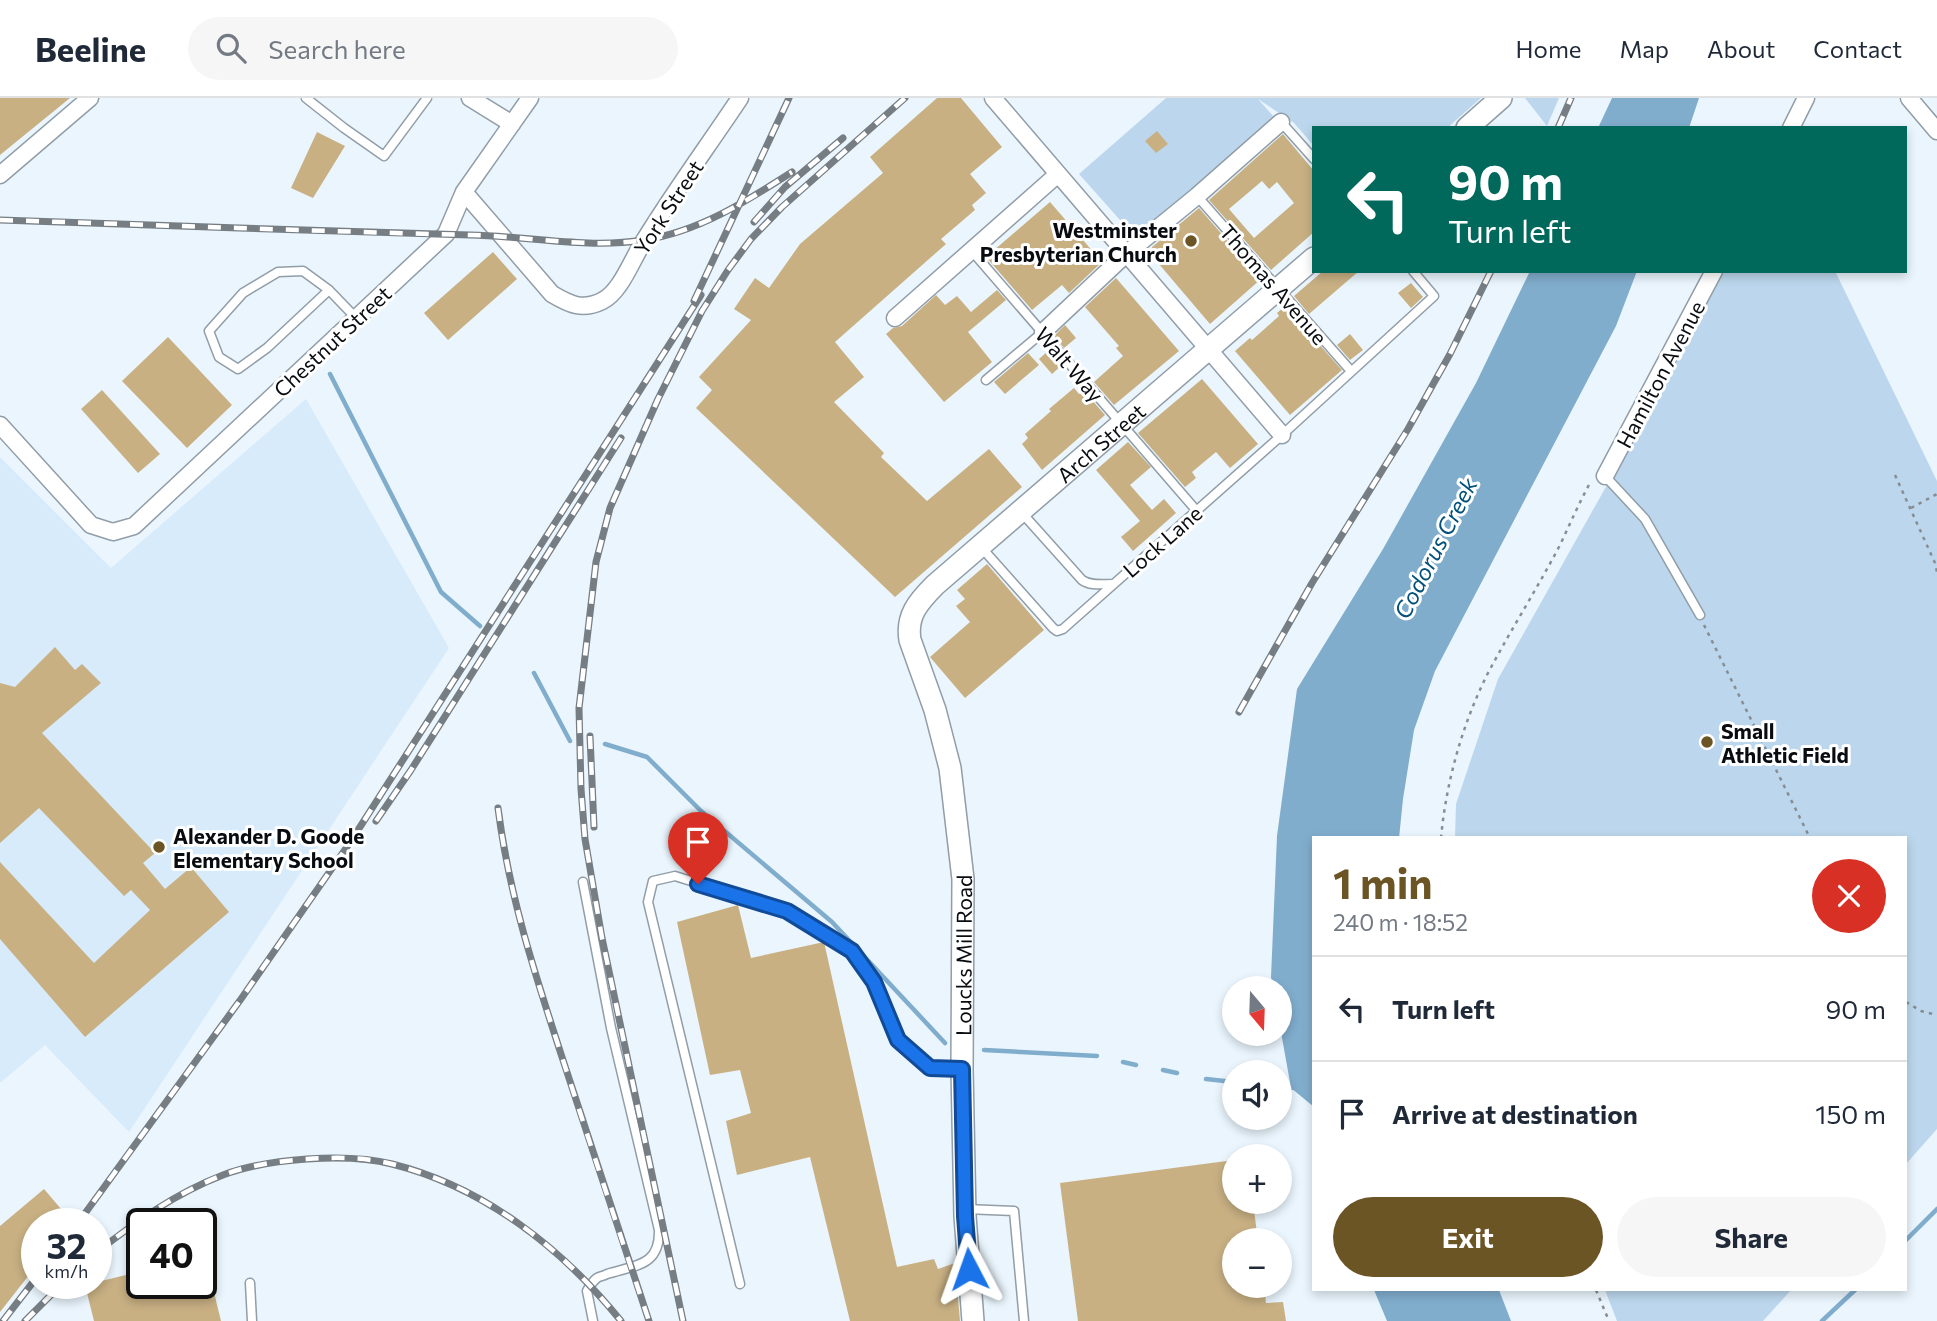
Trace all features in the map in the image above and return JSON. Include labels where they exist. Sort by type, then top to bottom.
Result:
[{"type":"street","points":[[0,174],[90,98]]},
{"type":"street","points":[[470,98],[512,124]]},
{"type":"street","name":"Chestnut Street","points":[[0,425],[91,525],[113,532],[134,526],[446,234],[464,192],[530,98]]},
{"type":"street","name":"York Street","points":[[464,192],[552,294],[569,305],[588,306],[613,294],[644,240],[740,98]]},
{"type":"street","points":[[993,98],[1282,435]]},
{"type":"street","points":[[1469,126],[1501,98]]},
{"type":"street","points":[[1792,126],[1806,98]]},
{"type":"street","points":[[1909,98],[1937,131]]},
{"type":"street","points":[[1043,332],[1126,254],[1281,122]]},
{"type":"street","points":[[895,318],[1058,174]]},
{"type":"street","name":"Arch Street","points":[[910,640],[910,618],[918,602],[1020,510],[1312,260]]},
{"type":"street","name":"Hamilton Avenue","points":[[1605,476],[1713,273]]},
{"type":"street","name":"Loucks Mill Road","points":[[910,640],[935,710],[950,768],[964,879],[962,1069],[965,1209],[973,1321]]},
{"type":"lane","points":[[306,98],[384,156],[427,98]]},
{"type":"lane","points":[[1281,122],[1312,157]]},
{"type":"lane","name":"Thomas Avenue","points":[[1197,196],[1351,371]]},
{"type":"lane","name":"Walt Way","points":[[971,250],[1196,510]]},
{"type":"lane","points":[[329,290],[267,348],[238,369],[219,356],[209,331],[243,293],[278,272],[303,271],[329,290],[356,318]]},
{"type":"lane","name":"Lock Lane","points":[[980,546],[1053,628],[1057,631],[1063,629],[1434,296],[1415,273]]},
{"type":"lane","points":[[986,380],[1043,332]]},
{"type":"lane","points":[[1605,476],[1645,519],[1700,615]]},
{"type":"lane","points":[[1020,510],[1082,580],[1093,584],[1112,584]]},
{"type":"lane","points":[[740,1284],[648,902],[653,881],[675,877],[787,911],[852,951],[874,982],[898,1040],[930,1068],[962,1069]]},
{"type":"lane","points":[[583,882],[611,1028],[659,1230],[659,1244],[646,1261],[597,1278],[590,1285],[587,1291],[593,1321]]},
{"type":"lane","points":[[965,1209],[1014,1212],[1024,1321]]},
{"type":"lane","points":[[250,1283],[252,1321]]},
{"type":"path","points":[[1895,475],[1937,572]]},
{"type":"path","points":[[1910,508],[1937,494]]},
{"type":"path","points":[[1700,615],[1810,836]]},
{"type":"path","points":[[1441,836],[1458,753],[1487,676]]},
{"type":"path","points":[[1907,1003],[1921,1011],[1937,1015]]},
{"type":"path","points":[[1595,1291],[1609,1321]]},
{"type":"shaded area","points":[[1166,98],[1481,98],[1449,126],[1312,126],[1312,144],[1294,123],[1258,99],[1274,117],[1136,238],[1079,174]]},
{"type":"shaded area","points":[[1525,98],[1559,98],[1547,126]]},
{"type":"shaded area","name":"Small Athletic Field","points":[[1722,273],[1836,273],[1937,481],[1937,1129],[1907,1163],[1907,836],[1455,836],[1456,804],[1498,679]]},
{"type":"shaded area","name":"Alexander D. Goode Elementary School","points":[[306,399],[449,648],[129,1132],[45,1045],[0,1083],[0,457],[111,568]]},
{"type":"shaded area","points":[[1605,1291],[1790,1291],[1763,1321],[1617,1321]]},
{"type":"water","points":[[1612,98],[1699,98],[1690,126],[1599,126]]},
{"type":"water","name":"Codorus Creek","points":[[1529,273],[1636,273],[1616,326],[1435,671],[1414,730],[1399,836],[1312,836],[1312,1105],[1292,1089],[1292,1060],[1286,1060],[1283,1046],[1292,1046],[1292,976],[1271,976],[1277,836],[1297,689],[1383,549],[1476,383]]},
{"type":"water","points":[[1374,1291],[1499,1291],[1511,1321],[1387,1321]]},
{"type":"building","points":[[0,98],[70,98],[0,155]]},
{"type":"building","points":[[937,98],[961,98],[1002,147],[970,174],[986,193],[972,205],[975,210],[941,239],[946,244],[835,342],[864,377],[834,402],[884,453],[881,457],[927,501],[989,449],[1022,487],[895,597],[696,408],[712,390],[699,377],[751,320],[734,309],[755,278],[769,288],[800,244],[883,173],[870,157]]},
{"type":"building","points":[[1157,131],[1168,144],[1156,153],[1145,141]]},
{"type":"building","points":[[317,132],[345,146],[313,198],[291,188]]},
{"type":"building","points":[[1283,134],[1312,169],[1312,234],[1271,270],[1209,200]],"holes":[[[1262,181],[1269,189],[1277,182],[1294,203],[1254,238],[1229,209]]]},
{"type":"building","points":[[1050,202],[1102,262],[1069,293],[1062,285],[1032,310],[986,257]]},
{"type":"building","points":[[1199,208],[1261,279],[1210,324],[1153,257],[1152,247]]},
{"type":"building","points":[[493,252],[517,279],[448,340],[424,313]]},
{"type":"building","points":[[1321,273],[1357,273],[1309,314],[1294,296]]},
{"type":"building","points":[[1116,278],[1179,351],[1114,405],[1094,382],[1123,356],[1116,348],[1119,346],[1085,307]]},
{"type":"building","points":[[1411,283],[1423,297],[1411,308],[1398,293]]},
{"type":"building","points":[[997,290],[1006,300],[968,332],[992,362],[944,402],[886,334],[893,328],[902,326],[936,295],[945,305],[957,296],[971,312]]},
{"type":"building","points":[[1285,306],[1342,370],[1290,415],[1235,351],[1279,316],[1277,313]]},
{"type":"building","points":[[1065,325],[1076,338],[1064,348],[1054,336]]},
{"type":"building","points":[[1350,334],[1363,350],[1350,360],[1337,345]]},
{"type":"building","points":[[168,337],[232,405],[187,448],[122,381]]},
{"type":"building","points":[[1049,350],[1062,365],[1052,374],[1039,359]]},
{"type":"building","points":[[1028,353],[1039,365],[1005,394],[994,382]]},
{"type":"building","points":[[1202,379],[1258,444],[1230,468],[1216,452],[1192,472],[1196,478],[1185,487],[1138,433]]},
{"type":"building","points":[[1074,388],[1079,394],[1084,391],[1105,415],[1042,470],[1022,444],[1028,438],[1025,434]]},
{"type":"building","points":[[102,390],[160,454],[138,473],[81,409]]},
{"type":"building","points":[[1128,442],[1151,467],[1130,485],[1152,510],[1164,499],[1176,513],[1133,551],[1121,537],[1140,521],[1096,470]]},
{"type":"building","points":[[987,564],[1044,630],[965,698],[930,657],[970,622],[956,606],[965,599],[957,590]]},
{"type":"building","points":[[55,647],[75,670],[82,664],[101,683],[42,733],[155,853],[143,863],[165,889],[191,867],[229,912],[85,1037],[0,939],[0,862],[94,963],[150,910],[131,890],[124,896],[39,808],[0,843],[0,683],[15,687]]},
{"type":"building","points":[[738,905],[751,958],[824,942],[897,1267],[934,1259],[938,1269],[955,1263],[960,1321],[850,1321],[810,1157],[737,1175],[726,1121],[751,1113],[740,1070],[710,1075],[677,922]]},
{"type":"building","points":[[1222,1162],[1222,1214],[1255,1214],[1256,1228],[1222,1228],[1222,1298],[1265,1298],[1266,1303],[1283,1302],[1286,1321],[1078,1321],[1060,1183]]},
{"type":"building","points":[[44,1189],[60,1208],[21,1208]]},
{"type":"building","points":[[21,1208],[21,1285],[0,1312],[0,1226]]},
{"type":"building","points":[[126,1275],[126,1299],[216,1299],[221,1321],[94,1321],[88,1299],[112,1299],[112,1278]]},
{"type":"waterway","points":[[330,374],[441,592],[480,626]]},
{"type":"waterway","points":[[534,673],[570,741]]},
{"type":"waterway","points":[[605,744],[647,757],[701,811],[832,922],[945,1043]]},
{"type":"waterway","points":[[984,1050],[1097,1056]]},
{"type":"waterway","points":[[1123,1062],[1136,1065]]},
{"type":"waterway","points":[[1163,1070],[1177,1073]]},
{"type":"waterway","points":[[1206,1079],[1222,1081]]},
{"type":"waterway","points":[[1292,1088],[1296,1088]]},
{"type":"waterway","points":[[1907,1239],[1937,1209]]},
{"type":"waterway","points":[[1822,1321],[1854,1291]]},
{"type":"railway","points":[[694,301],[789,98]]},
{"type":"railway","points":[[683,1321],[602,938],[585,839],[579,708],[596,562],[610,508],[658,399],[702,311],[728,270],[751,239],[782,207],[905,98]]},
{"type":"railway","points":[[1559,126],[1571,98]]},
{"type":"railway","points":[[754,222],[785,187],[843,138]]},
{"type":"railway","points":[[0,220],[470,235],[579,243],[623,242],[664,236],[703,223],[792,172]]},
{"type":"railway","points":[[1239,712],[1312,583],[1408,429],[1450,354],[1490,273]]},
{"type":"railway","points":[[89,1208],[241,999],[351,841],[701,295]]},
{"type":"railway","points":[[376,821],[621,438]]},
{"type":"railway","points":[[590,736],[594,827]]},
{"type":"railway","points":[[498,808],[509,871],[532,963],[649,1321]]},
{"type":"railway","points":[[112,1241],[172,1199],[233,1172],[296,1160],[371,1160],[426,1174],[458,1188],[519,1224],[573,1269],[621,1321]]},
{"type":"railway","points":[[3,1321],[21,1298]]},
{"type":"railway","points":[[25,1321],[47,1299]]},
{"type":"place","name":"Westminster Presbyterian Church","points":[[1191,241]]},
{"type":"place","name":"Small Athletic Field","points":[[1707,742]]},
{"type":"place","name":"Alexander D. Goode Elementary School","points":[[159,847]]},
{"type":"route","points":[[698,884],[787,911],[852,951],[874,982],[898,1040],[930,1068],[962,1069],[965,1216],[969,1269]]}]
